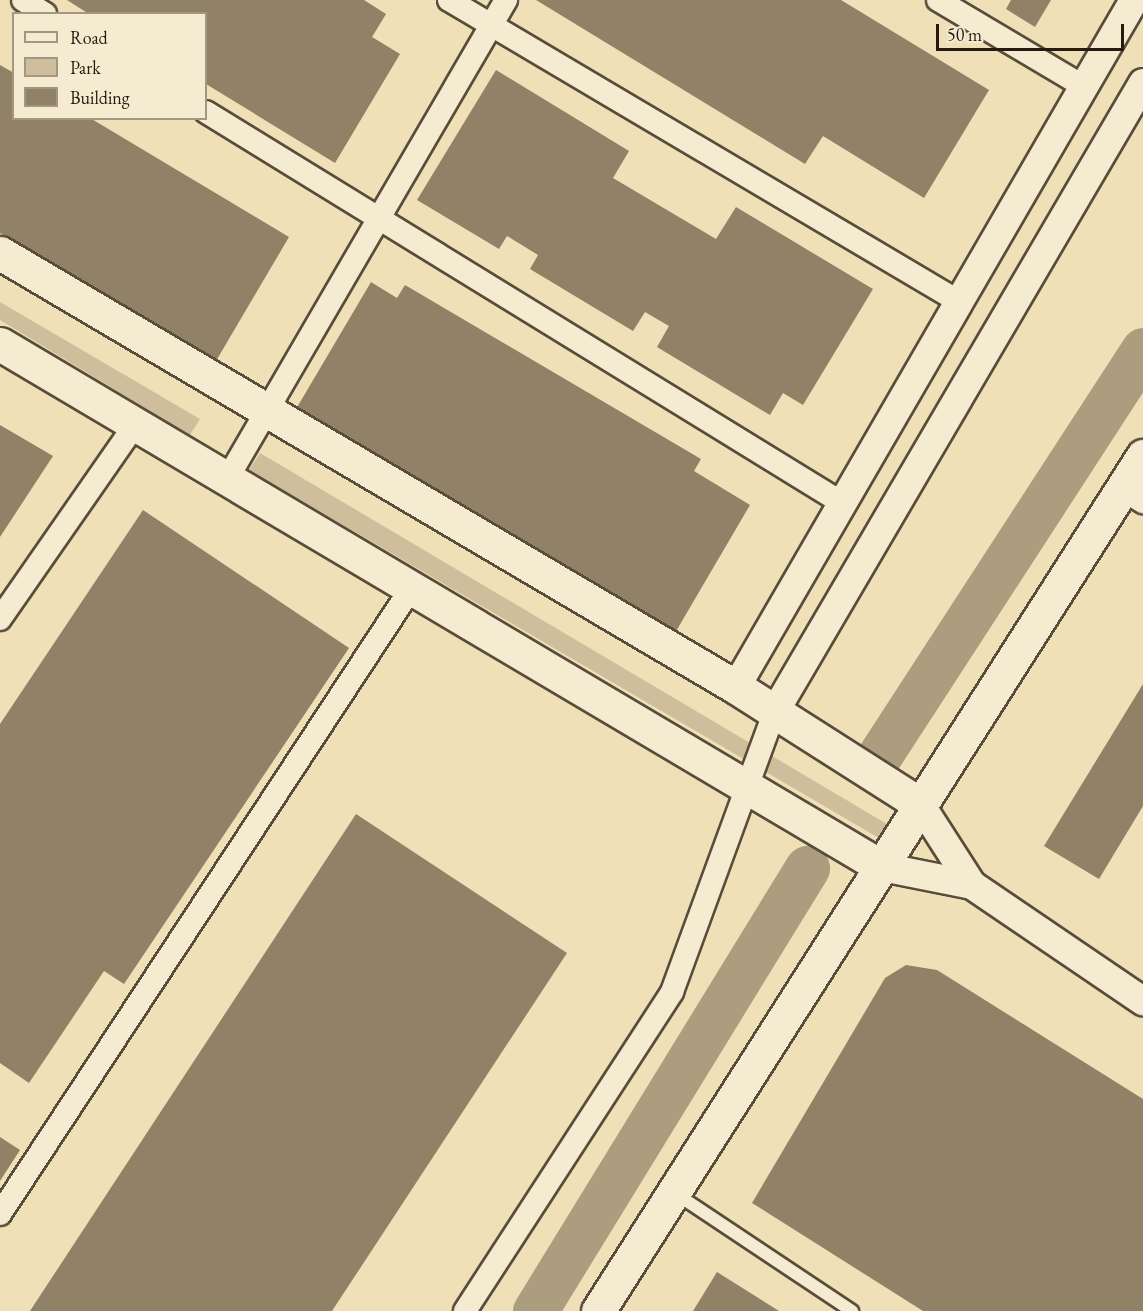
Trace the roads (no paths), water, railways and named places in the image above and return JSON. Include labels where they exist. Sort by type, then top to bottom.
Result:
[{"type":"main road","points":[[0,253],[736,687],[920,804]]},
{"type":"main road","points":[[0,344],[226,481],[745,784],[882,867]]},
{"type":"main road","points":[[598,1311],[920,804],[1133,495],[1143,456]]},
{"type":"street","points":[[23,0],[42,12]]},
{"type":"street","points":[[449,0],[958,301]]},
{"type":"street","points":[[226,481],[506,0]]},
{"type":"street","points":[[938,0],[1083,87]]},
{"type":"street","points":[[736,687],[1134,0]]},
{"type":"street","points":[[465,1311],[672,992],[745,784],[774,713],[1143,83]]},
{"type":"street","points":[[207,113],[842,503]]},
{"type":"street","points":[[0,619],[134,426]]},
{"type":"street","points":[[0,1214],[410,590]]},
{"type":"street","points":[[920,804],[972,885]]},
{"type":"street","points":[[882,867],[972,885],[1143,1001]]},
{"type":"lane","points":[[674,1192],[852,1311]]},
{"type":"waterway","points":[[880,755],[1143,350]]},
{"type":"waterway","points":[[535,1311],[807,868]]}]
